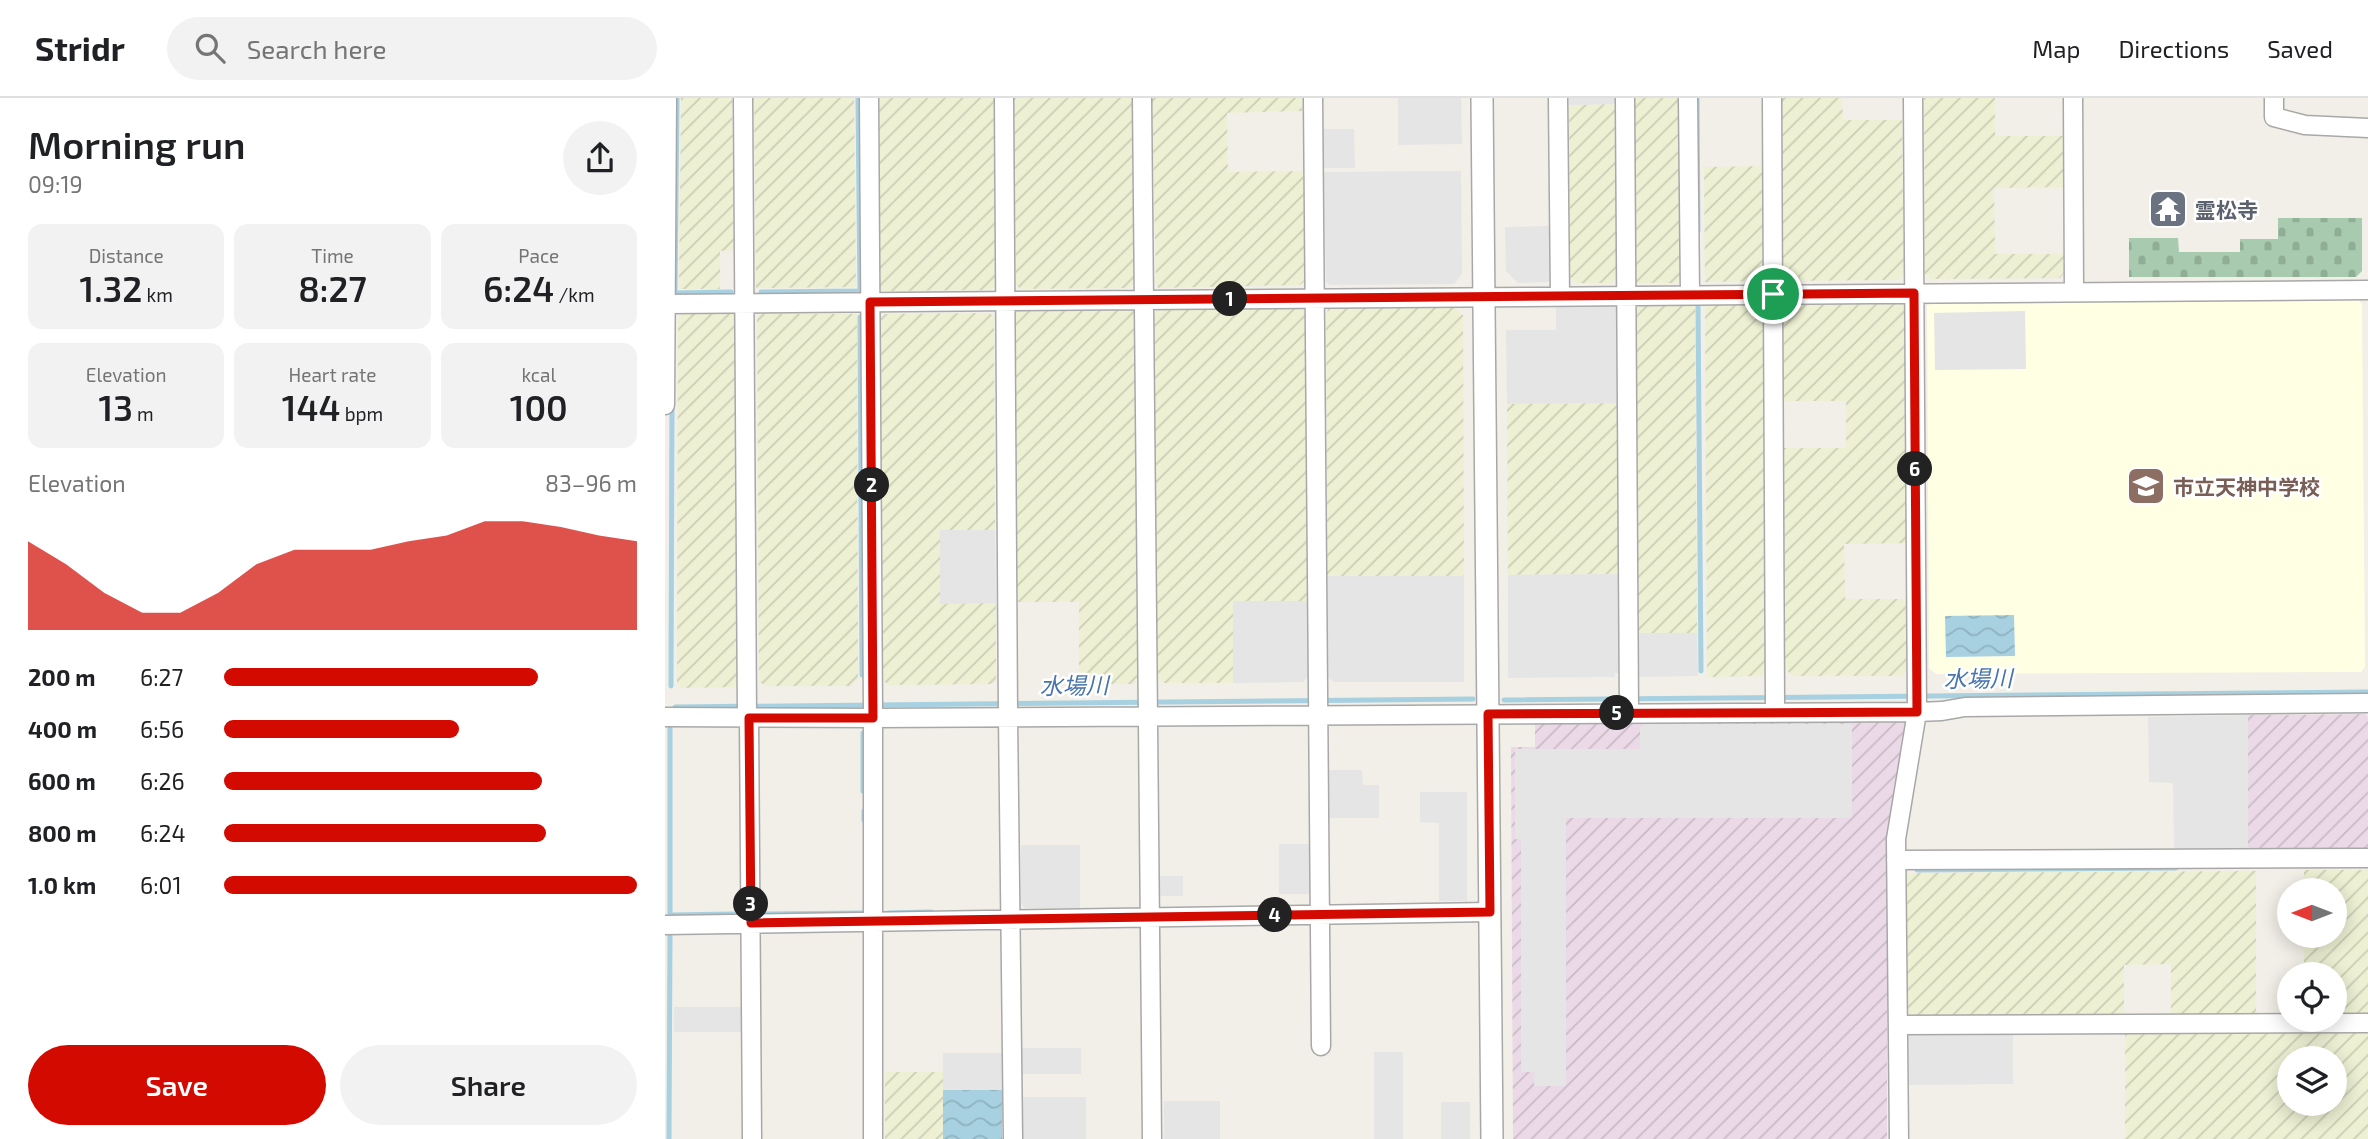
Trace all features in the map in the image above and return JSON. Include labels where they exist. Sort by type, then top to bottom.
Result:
[{"type":"street","points":[[665,405],[667,98]]},
{"type":"street","points":[[743,98],[752,1139]]},
{"type":"street","points":[[869,98],[873,1139]]},
{"type":"street","points":[[1005,98],[1013,1139]]},
{"type":"street","points":[[1142,98],[1152,1139]]},
{"type":"street","points":[[1313,98],[1321,1046]]},
{"type":"street","points":[[1482,98],[1492,1139]]},
{"type":"street","points":[[1558,98],[1560,295]]},
{"type":"street","points":[[1625,98],[1629,704]]},
{"type":"street","points":[[1688,98],[1690,294]]},
{"type":"street","points":[[1772,98],[1775,697]]},
{"type":"street","points":[[1899,1139],[1896,839],[1917,709],[1913,98]]},
{"type":"street","points":[[2073,98],[2074,291]]},
{"type":"street","points":[[2274,98],[2274,117],[2305,125],[2368,128]]},
{"type":"street","points":[[666,304],[2368,290]]},
{"type":"street","points":[[665,717],[873,709],[1317,706],[1488,714],[1629,704],[1942,711],[1965,706],[2368,703]]},
{"type":"street","points":[[1896,860],[2368,858]]},
{"type":"street","points":[[665,925],[1490,912]]},
{"type":"street","points":[[1898,1025],[2368,1023]]},
{"type":"shaded area","points":[[681,98],[732,98],[734,250],[720,251],[720,289],[679,289]]},
{"type":"shaded area","points":[[754,98],[854,98],[856,287],[756,288]]},
{"type":"shaded area","points":[[876,98],[994,98],[995,286],[991,290],[883,291],[878,287]]},
{"type":"shaded area","points":[[1014,98],[1132,98],[1134,283],[1129,288],[1020,289],[1016,284]]},
{"type":"shaded area","points":[[1152,98],[1302,98],[1302,111],[1227,113],[1228,172],[1303,171],[1305,281],[1300,285],[1158,288]]},
{"type":"shaded area","points":[[1398,98],[1461,98],[1462,144],[1398,145]]},
{"type":"shaded area","points":[[1569,98],[1618,98],[1618,104],[1569,105]]},
{"type":"shaded area","points":[[1631,98],[1681,98],[1682,278],[1676,283],[1637,283],[1632,278]]},
{"type":"shaded area","points":[[1777,98],[1842,98],[1843,120],[1902,120],[1904,274],[1898,280],[1784,281],[1779,277]]},
{"type":"shaded area","points":[[1924,98],[1995,98],[1995,136],[2065,136],[2065,187],[1994,188],[1995,254],[2065,254],[2065,272],[2060,278],[1931,279],[1925,274]]},
{"type":"shaded area","points":[[1618,104],[1619,277],[1611,283],[1577,283],[1570,277],[1569,105]]},
{"type":"shaded area","points":[[1323,129],[1354,129],[1355,168],[1323,168]]},
{"type":"shaded area","points":[[1764,166],[1766,278],[1761,281],[1705,282],[1704,167]]},
{"type":"shaded area","points":[[1461,171],[1462,274],[1454,284],[1330,285],[1326,282],[1324,172]]},
{"type":"shaded area","points":[[1552,226],[1553,278],[1548,282],[1518,283],[1506,271],[1505,227]]},
{"type":"shaded area","name":"市立天神中学校","points":[[2358,299],[2362,304],[2365,667],[2361,672],[1936,674],[1929,668],[1927,305],[1931,301]]},
{"type":"shaded area","points":[[1789,301],[1900,301],[1905,307],[1906,543],[1844,544],[1845,599],[1906,599],[1906,671],[1901,676],[1792,676],[1785,668],[1784,448],[1846,448],[1846,401],[1784,401],[1783,307]]},
{"type":"shaded area","points":[[1617,303],[1618,403],[1507,404],[1506,330],[1556,330],[1556,304]]},
{"type":"shaded area","points":[[1695,303],[1697,633],[1638,633],[1635,311],[1642,304]]},
{"type":"shaded area","points":[[1705,303],[1759,303],[1765,308],[1767,672],[1763,676],[1707,677]]},
{"type":"shaded area","points":[[1299,307],[1307,313],[1308,601],[1233,601],[1233,683],[1164,683],[1156,677],[1154,313],[1159,308]]},
{"type":"shaded area","points":[[1329,307],[1453,307],[1463,315],[1464,576],[1327,576],[1326,316]]},
{"type":"shaded area","points":[[1018,308],[1131,308],[1139,315],[1139,678],[1135,679],[1134,684],[1079,684],[1079,602],[1014,602],[1014,315]]},
{"type":"shaded area","points":[[2025,311],[2026,369],[1935,370],[1934,313]]},
{"type":"shaded area","points":[[683,312],[732,312],[736,317],[739,682],[735,683],[735,687],[680,688],[680,683],[677,683],[678,319]]},
{"type":"shaded area","points":[[990,313],[994,318],[995,530],[940,530],[940,603],[996,603],[996,680],[991,684],[888,685],[883,680],[881,318],[885,314]]},
{"type":"shaded area","points":[[761,314],[857,314],[858,678],[851,686],[765,686],[759,681],[757,318]]},
{"type":"shaded area","points":[[1618,403],[1619,574],[1508,575],[1507,404]]},
{"type":"shaded area","points":[[940,530],[995,530],[996,603],[940,604]]},
{"type":"shaded area","points":[[1619,574],[1620,673],[1615,673],[1615,677],[1508,678],[1508,575]]},
{"type":"shaded area","points":[[1327,576],[1464,576],[1464,682],[1334,682],[1327,676]]},
{"type":"shaded area","points":[[1233,601],[1308,601],[1308,677],[1303,682],[1233,683]]},
{"type":"shaded area","points":[[1638,633],[1697,633],[1698,676],[1638,677]]},
{"type":"shaded area","points":[[2365,714],[2368,717],[2368,847],[2364,852],[2248,851],[2248,715]]},
{"type":"shaded area","points":[[2248,715],[2248,851],[2174,850],[2173,783],[2149,782],[2148,717]]},
{"type":"shaded area","points":[[1900,718],[1906,721],[1887,838],[1887,1139],[1513,1139],[1511,747],[1535,747],[1535,720]]},
{"type":"shaded area","points":[[1645,724],[1852,724],[1852,818],[1566,818],[1566,1086],[1534,1086],[1534,1072],[1521,1072],[1521,840],[1515,839],[1515,749],[1640,749],[1640,728]]},
{"type":"shaded area","points":[[1324,770],[1362,770],[1363,785],[1379,785],[1379,818],[1324,818]]},
{"type":"shaded area","points":[[1420,792],[1467,792],[1467,901],[1439,901],[1439,823],[1420,822]]},
{"type":"shaded area","points":[[1279,844],[1312,844],[1312,894],[1279,894]]},
{"type":"shaded area","points":[[1021,845],[1080,845],[1080,908],[1025,908],[1021,904]]},
{"type":"shaded area","points":[[2304,870],[2368,870],[2368,1013],[2363,1016],[2347,1016],[2347,962],[2304,962],[2304,948],[2347,948],[2347,878],[2304,878]]},
{"type":"shaded area","points":[[2256,871],[2256,1017],[2171,1017],[2171,964],[2124,965],[2124,1017],[1911,1018],[1905,1008],[1904,873]]},
{"type":"shaded area","points":[[1158,876],[1183,876],[1183,896],[1158,896]]},
{"type":"shaded area","points":[[674,1007],[741,1007],[741,1032],[674,1032]]},
{"type":"shaded area","points":[[2347,1029],[2363,1029],[2368,1034],[2368,1139],[2125,1139],[2125,1030],[2347,1032]]},
{"type":"shaded area","points":[[2013,1032],[2013,1084],[1904,1085],[1904,1038],[1912,1033]]},
{"type":"shaded area","points":[[1022,1048],[1081,1048],[1081,1074],[1022,1074]]},
{"type":"shaded area","points":[[1374,1052],[1403,1052],[1403,1139],[1374,1139]]},
{"type":"shaded area","points":[[943,1053],[1002,1053],[1002,1090],[943,1090]]},
{"type":"shaded area","points":[[885,1072],[943,1072],[943,1139],[885,1139]]},
{"type":"shaded area","points":[[1022,1097],[1086,1097],[1086,1139],[1022,1139]]},
{"type":"shaded area","points":[[1164,1101],[1220,1101],[1220,1139],[1164,1139]]},
{"type":"shaded area","points":[[1441,1102],[1470,1102],[1470,1139],[1441,1139]]},
{"type":"green space","points":[[2278,218],[2362,218],[2362,271],[2356,277],[2129,277],[2129,238],[2178,238],[2179,252],[2240,252],[2240,239],[2278,239]]},
{"type":"water","points":[[2014,615],[2015,656],[1946,657],[1945,616]]},
{"type":"water","points":[[943,1090],[1002,1090],[1002,1139],[943,1139]]},
{"type":"waterway","points":[[677,98],[675,293],[731,292]]},
{"type":"waterway","points":[[858,98],[860,294]]},
{"type":"waterway","points":[[1697,98],[1698,231]]},
{"type":"waterway","points":[[761,292],[860,291]]},
{"type":"waterway","points":[[1698,304],[1701,671]]},
{"type":"waterway","points":[[860,317],[862,675]]},
{"type":"waterway","points":[[671,686],[672,402]]},
{"type":"waterway","name":"水場川","points":[[1504,700],[2368,692]]},
{"type":"waterway","name":"水場川","points":[[675,707],[1473,699]]},
{"type":"waterway","points":[[670,725],[670,915],[733,914]]},
{"type":"waterway","points":[[863,733],[863,791]]},
{"type":"waterway","points":[[864,811],[864,820]]},
{"type":"waterway","points":[[1917,870],[2176,868]]},
{"type":"waterway","points":[[888,913],[931,912]]},
{"type":"waterway","points":[[763,914],[865,913]]},
{"type":"waterway","points":[[669,1139],[670,933]]},
{"type":"place","name":"霊松寺","points":[[2168,209]]},
{"type":"place","name":"市立天神中学校","points":[[2146,486]]},
{"type":"route","points":[[1914,293],[1917,712],[1488,714],[1490,912],[751,923],[749,718],[873,718],[870,302],[1773,294],[1914,293]]}]
